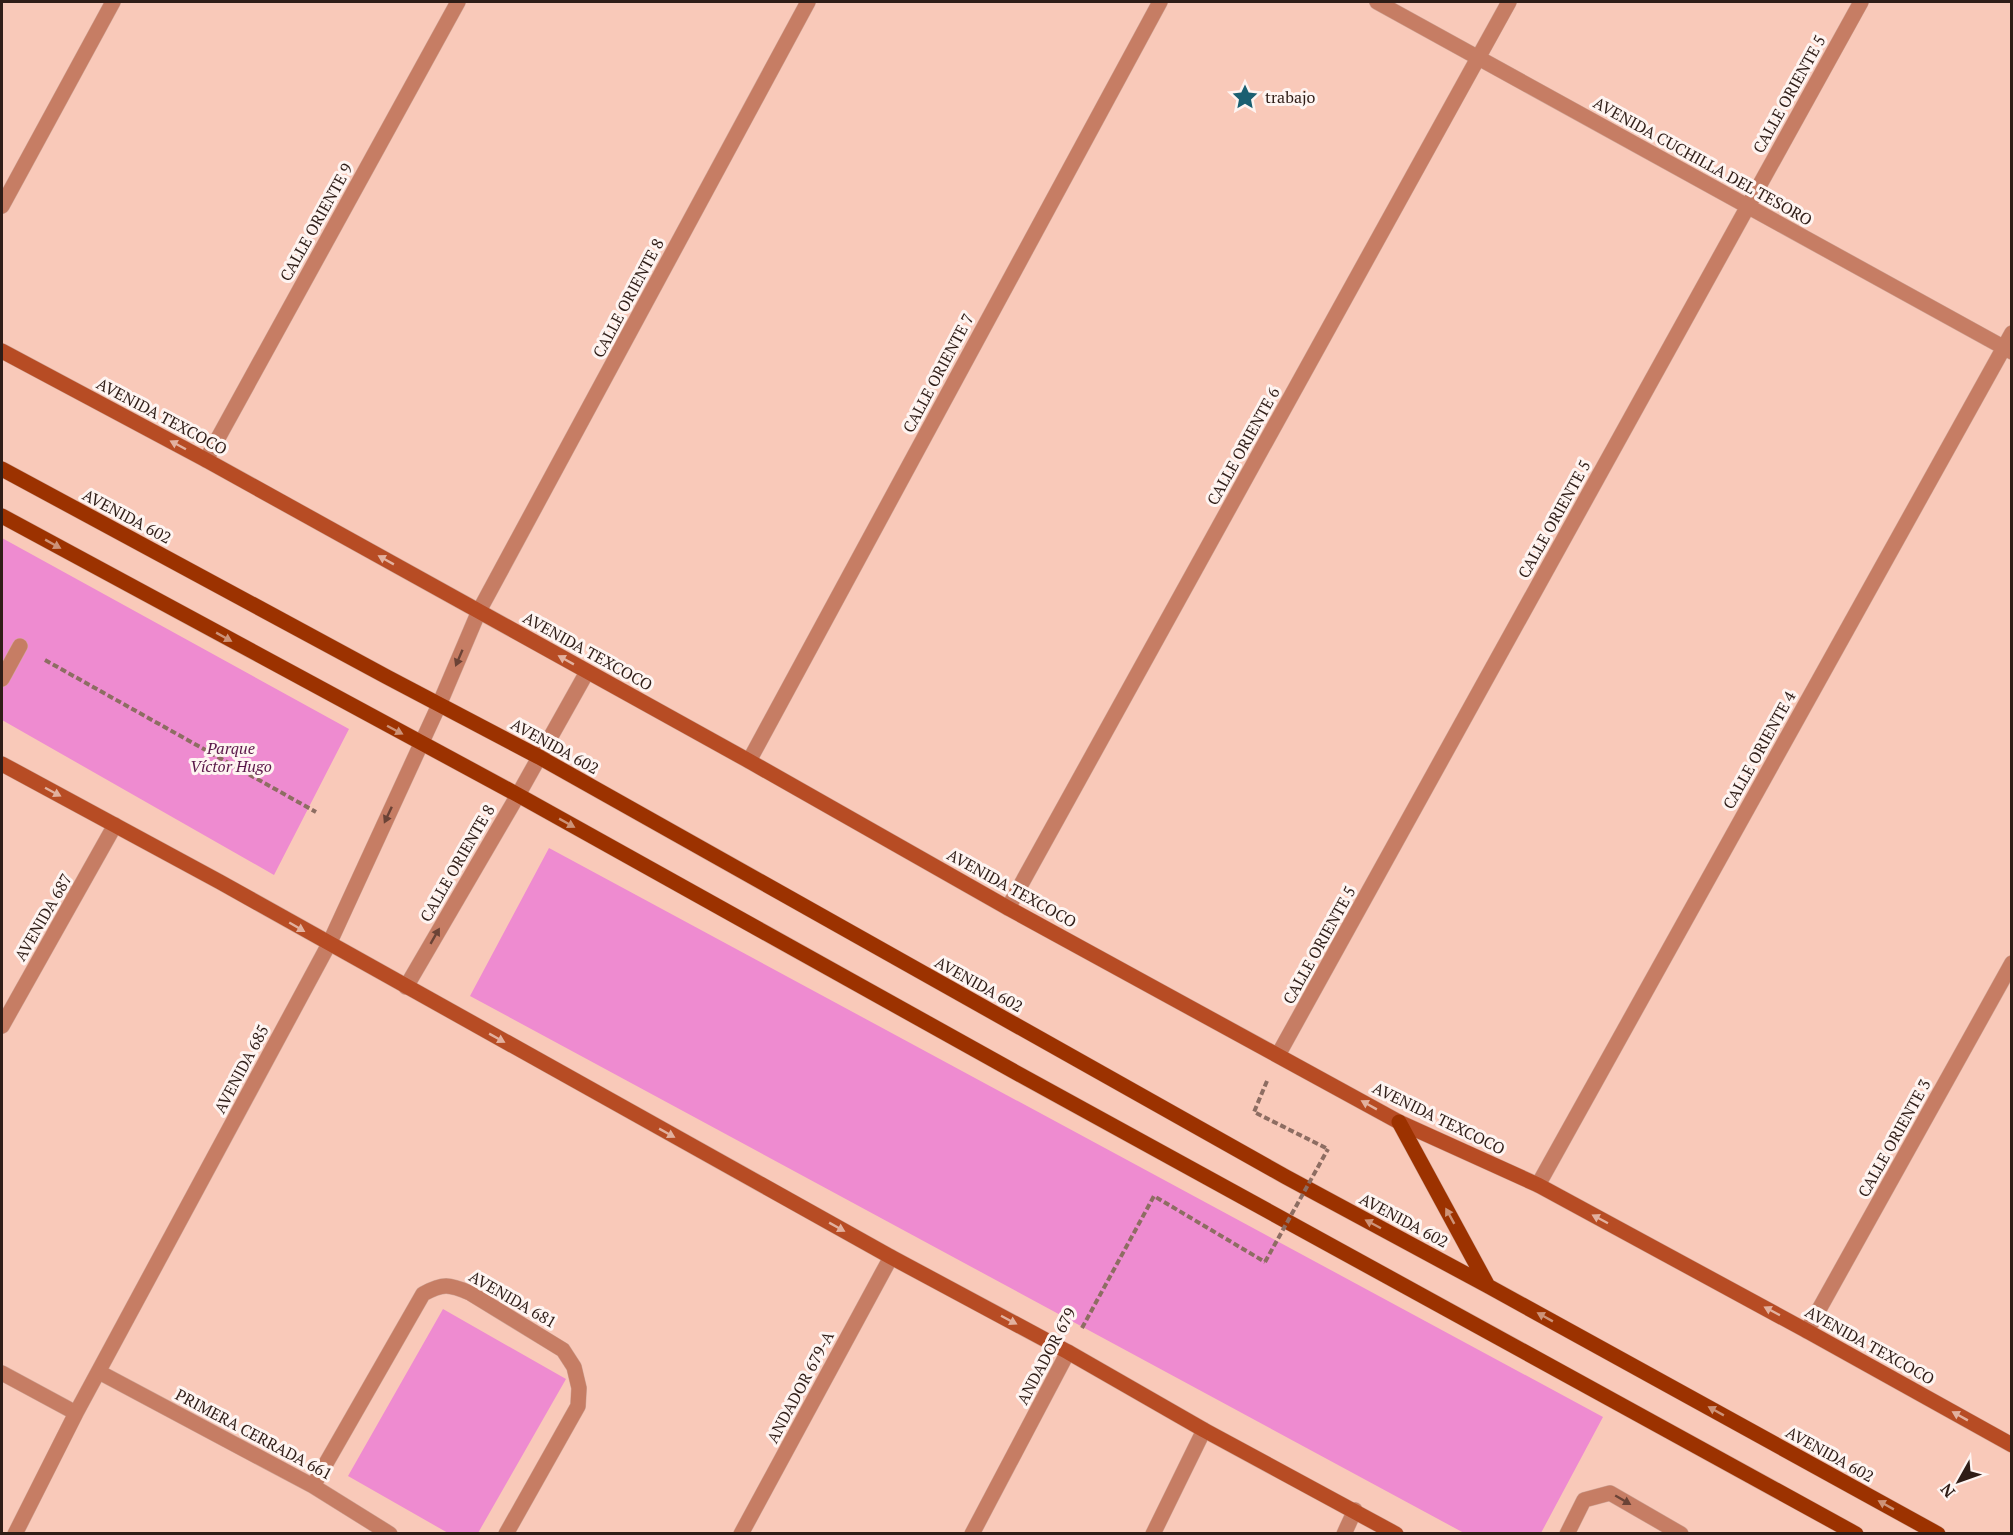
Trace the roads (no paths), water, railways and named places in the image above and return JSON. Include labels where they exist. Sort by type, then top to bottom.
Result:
[{"type":"main road","name":"AVENIDA TEXCOCO","points":[[2,351],[206,460],[1008,908],[1399,1122],[1538,1185],[1808,1330],[2012,1445]]},
{"type":"main road","name":"AVENIDA 602","points":[[2,469],[539,757],[1257,1161],[1938,1533]]},
{"type":"main road","points":[[2,516],[518,795],[1015,1072],[1856,1533]]},
{"type":"main road","points":[[2,764],[891,1257],[1068,1352],[1204,1430],[1396,1533]]},
{"type":"main road","points":[[1399,1122],[1488,1286]]},
{"type":"street","points":[[2,206],[113,2]]},
{"type":"street","name":"CALLE ORIENTE 9","points":[[206,460],[458,2]]},
{"type":"street","name":"CALLE ORIENTE 8","points":[[479,611],[808,2]]},
{"type":"street","name":"CALLE ORIENTE 7","points":[[748,761],[1160,2]]},
{"type":"street","name":"AVENIDA CUCHILLA DEL TESORO","points":[[1377,2],[2007,350]]},
{"type":"street","name":"CALLE ORIENTE 6","points":[[1008,908],[1509,2]]},
{"type":"street","name":"CALLE ORIENTE 5","points":[[1278,1055],[1862,2]]},
{"type":"street","name":"CALLE ORIENTE 4","points":[[1538,1185],[2007,350],[2012,333]]},
{"type":"street","name":"AVENIDA 685","points":[[15,1533],[76,1413],[328,944],[439,705],[479,611]]},
{"type":"street","points":[[2,679],[20,646]]},
{"type":"street","points":[[539,757],[587,672]]},
{"type":"street","name":"CALLE ORIENTE 8","points":[[406,987],[539,757]]},
{"type":"street","name":"AVENIDA 687","points":[[2,1026],[115,825]]},
{"type":"street","name":"CALLE ORIENTE 3","points":[[1808,1330],[2012,963]]},
{"type":"street","name":"ANDADOR 679-A","points":[[741,1533],[891,1257]]},
{"type":"street","name":"AVENIDA 681","points":[[313,1486],[423,1294],[439,1285],[454,1286],[470,1293],[563,1350],[574,1367],[579,1388],[578,1406],[506,1533]]},
{"type":"street","name":"ANDADOR 679","points":[[972,1533],[1068,1352]]},
{"type":"street","name":"PRIMERA CERRADA 661","points":[[99,1372],[313,1486],[390,1533]]},
{"type":"street","points":[[2,1373],[76,1413]]},
{"type":"street","points":[[1153,1533],[1204,1430]]},
{"type":"street","points":[[1567,1533],[1584,1500],[1610,1493],[1681,1533]]},
{"type":"street","points":[[1344,1533],[1355,1510]]},
{"type":"place","name":"trabajo","points":[[1245,97]]},
{"type":"park label","name":"Parque Víctor Hugo","points":[[231,757]]}]
